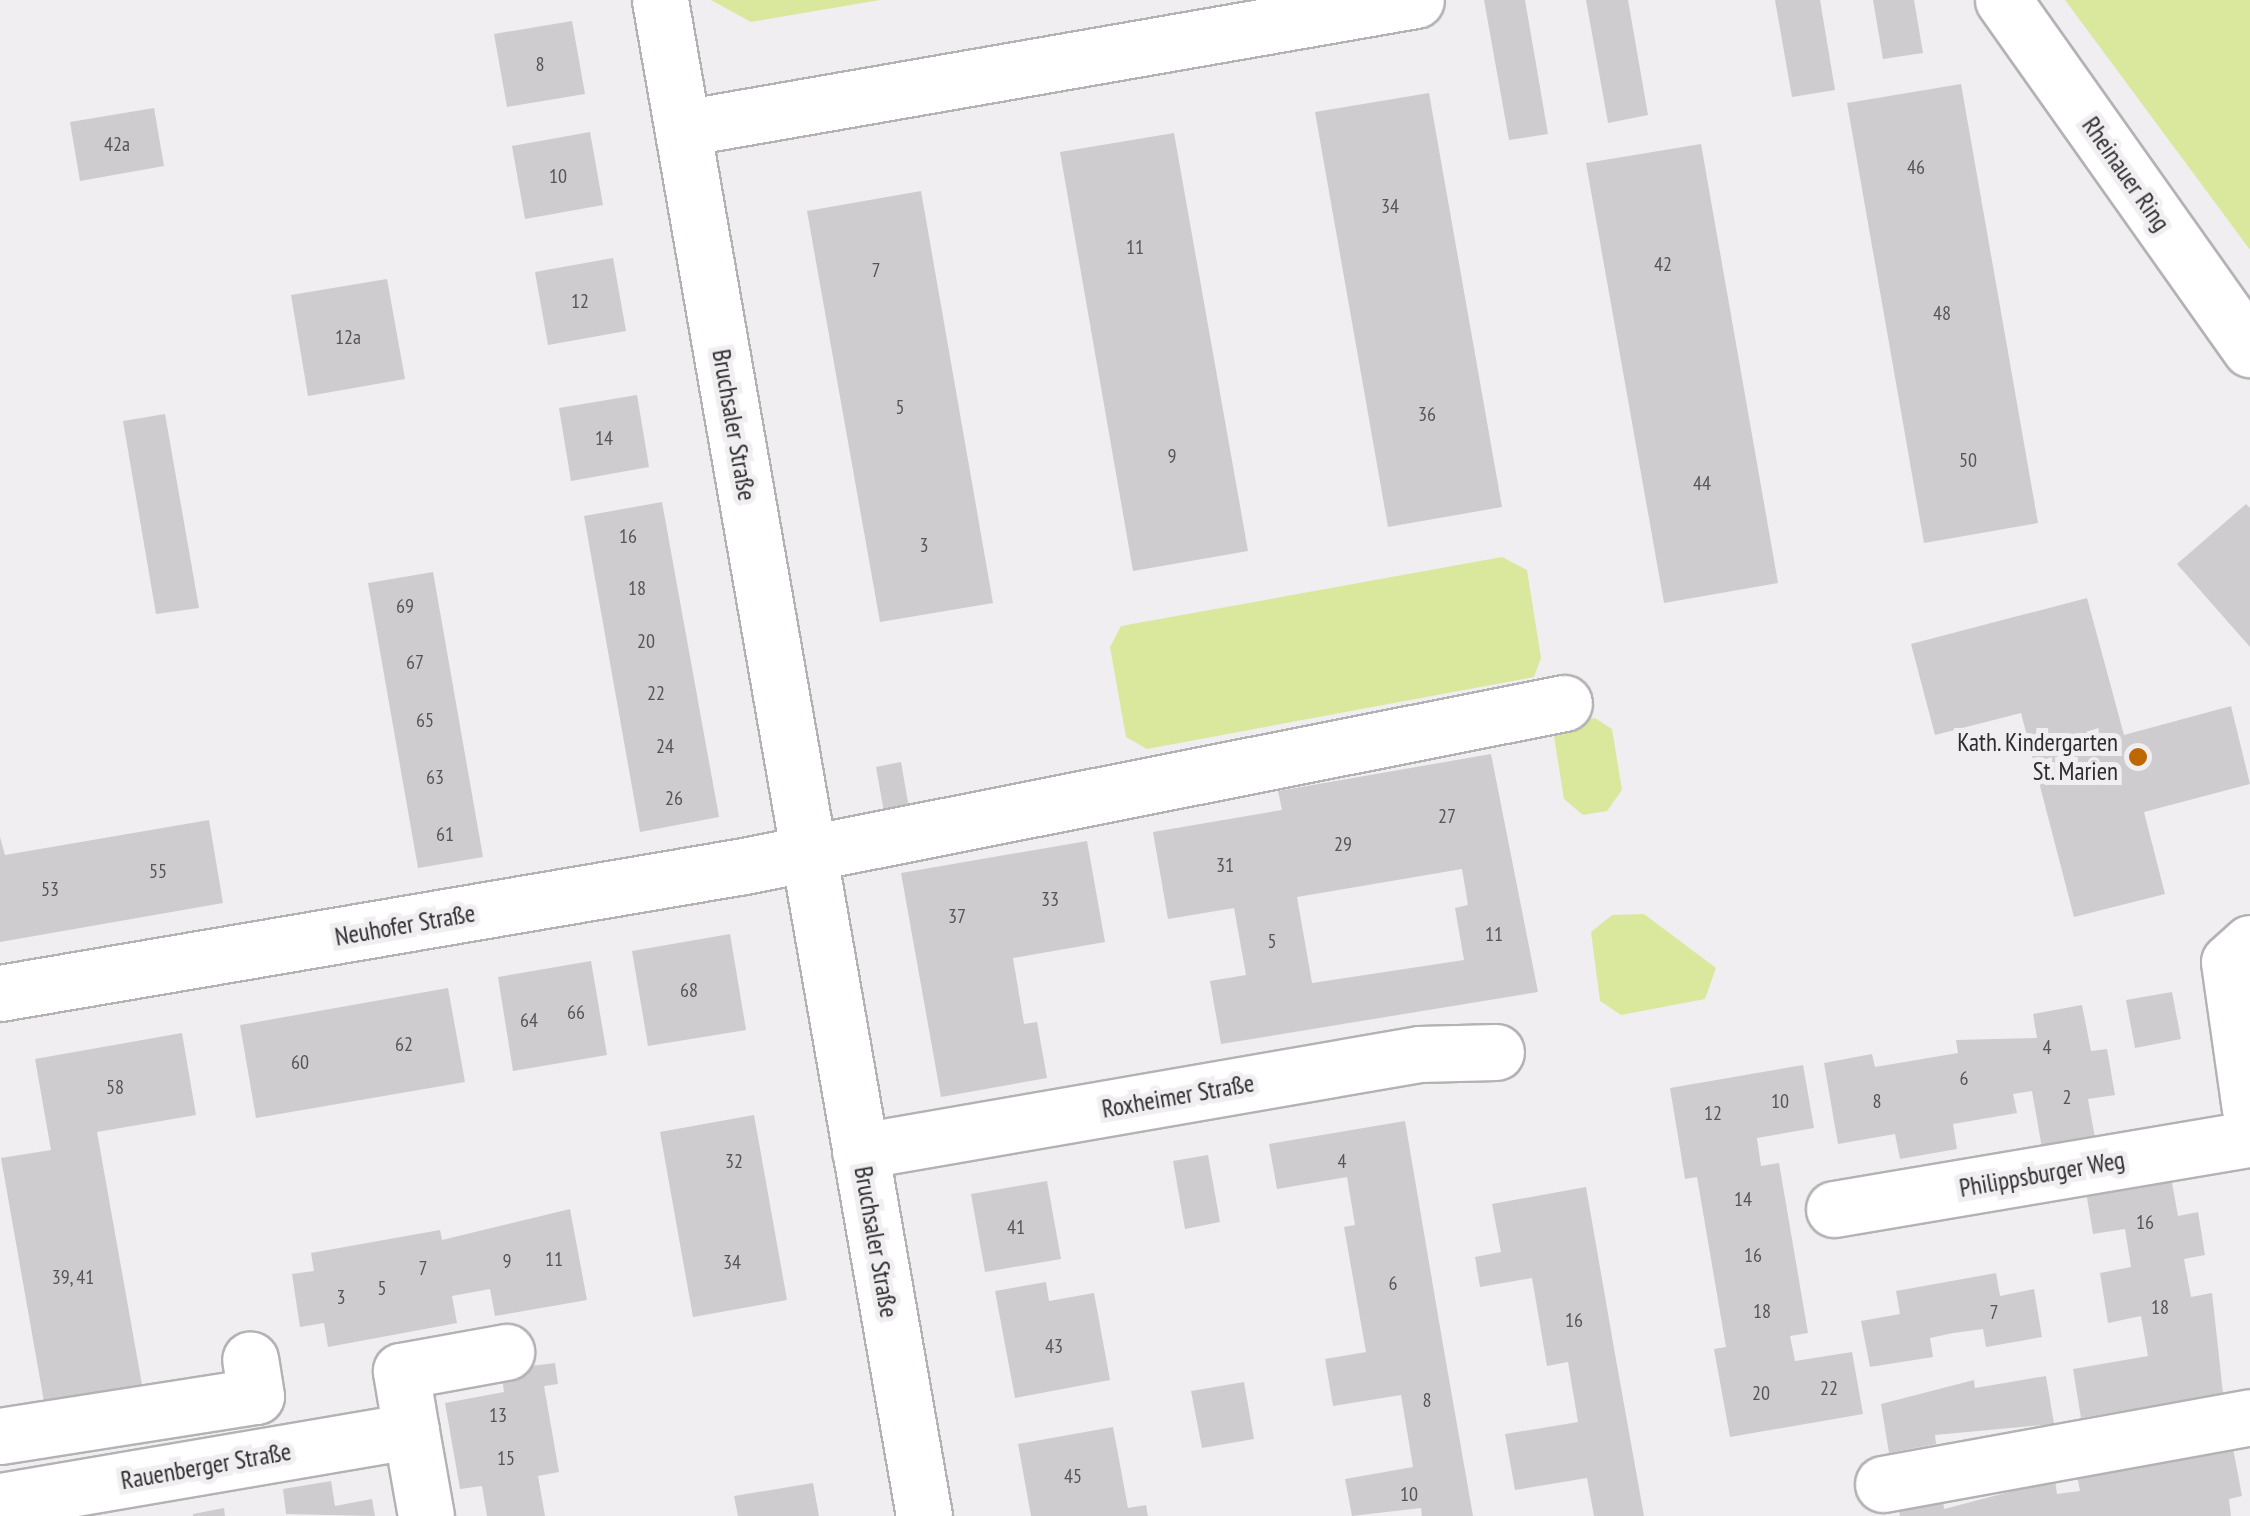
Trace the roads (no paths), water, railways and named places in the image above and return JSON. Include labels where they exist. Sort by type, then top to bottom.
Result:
[{"type":"street","name":"Bruchsaler Straße","points":[[660,0],[924,1516]]},
{"type":"street","points":[[683,128],[1416,0]]},
{"type":"street","name":"Rheinauer Ring","points":[[2002,0],[2250,348]]},
{"type":"street","points":[[808,850],[1564,702]]},
{"type":"street","name":"Neuhofer Straße","points":[[0,993],[808,850]]},
{"type":"street","points":[[2250,943],[2229,962],[2250,1109]]},
{"type":"street","name":"Roxheimer Straße","points":[[860,1151],[1419,1054],[1496,1052]]},
{"type":"street","name":"Philippsburger Weg","points":[[1834,1210],[2250,1138]]},
{"type":"street","points":[[426,1516],[400,1371],[506,1352]]},
{"type":"street","points":[[0,1436],[256,1396],[250,1359]]},
{"type":"street","points":[[1883,1484],[2250,1417]]},
{"type":"street","name":"Rauenberger Straße","points":[[0,1501],[411,1431]]},
{"type":"place","name":"Kath. Kindergarten St. Marien","points":[[2138,757]]}]
